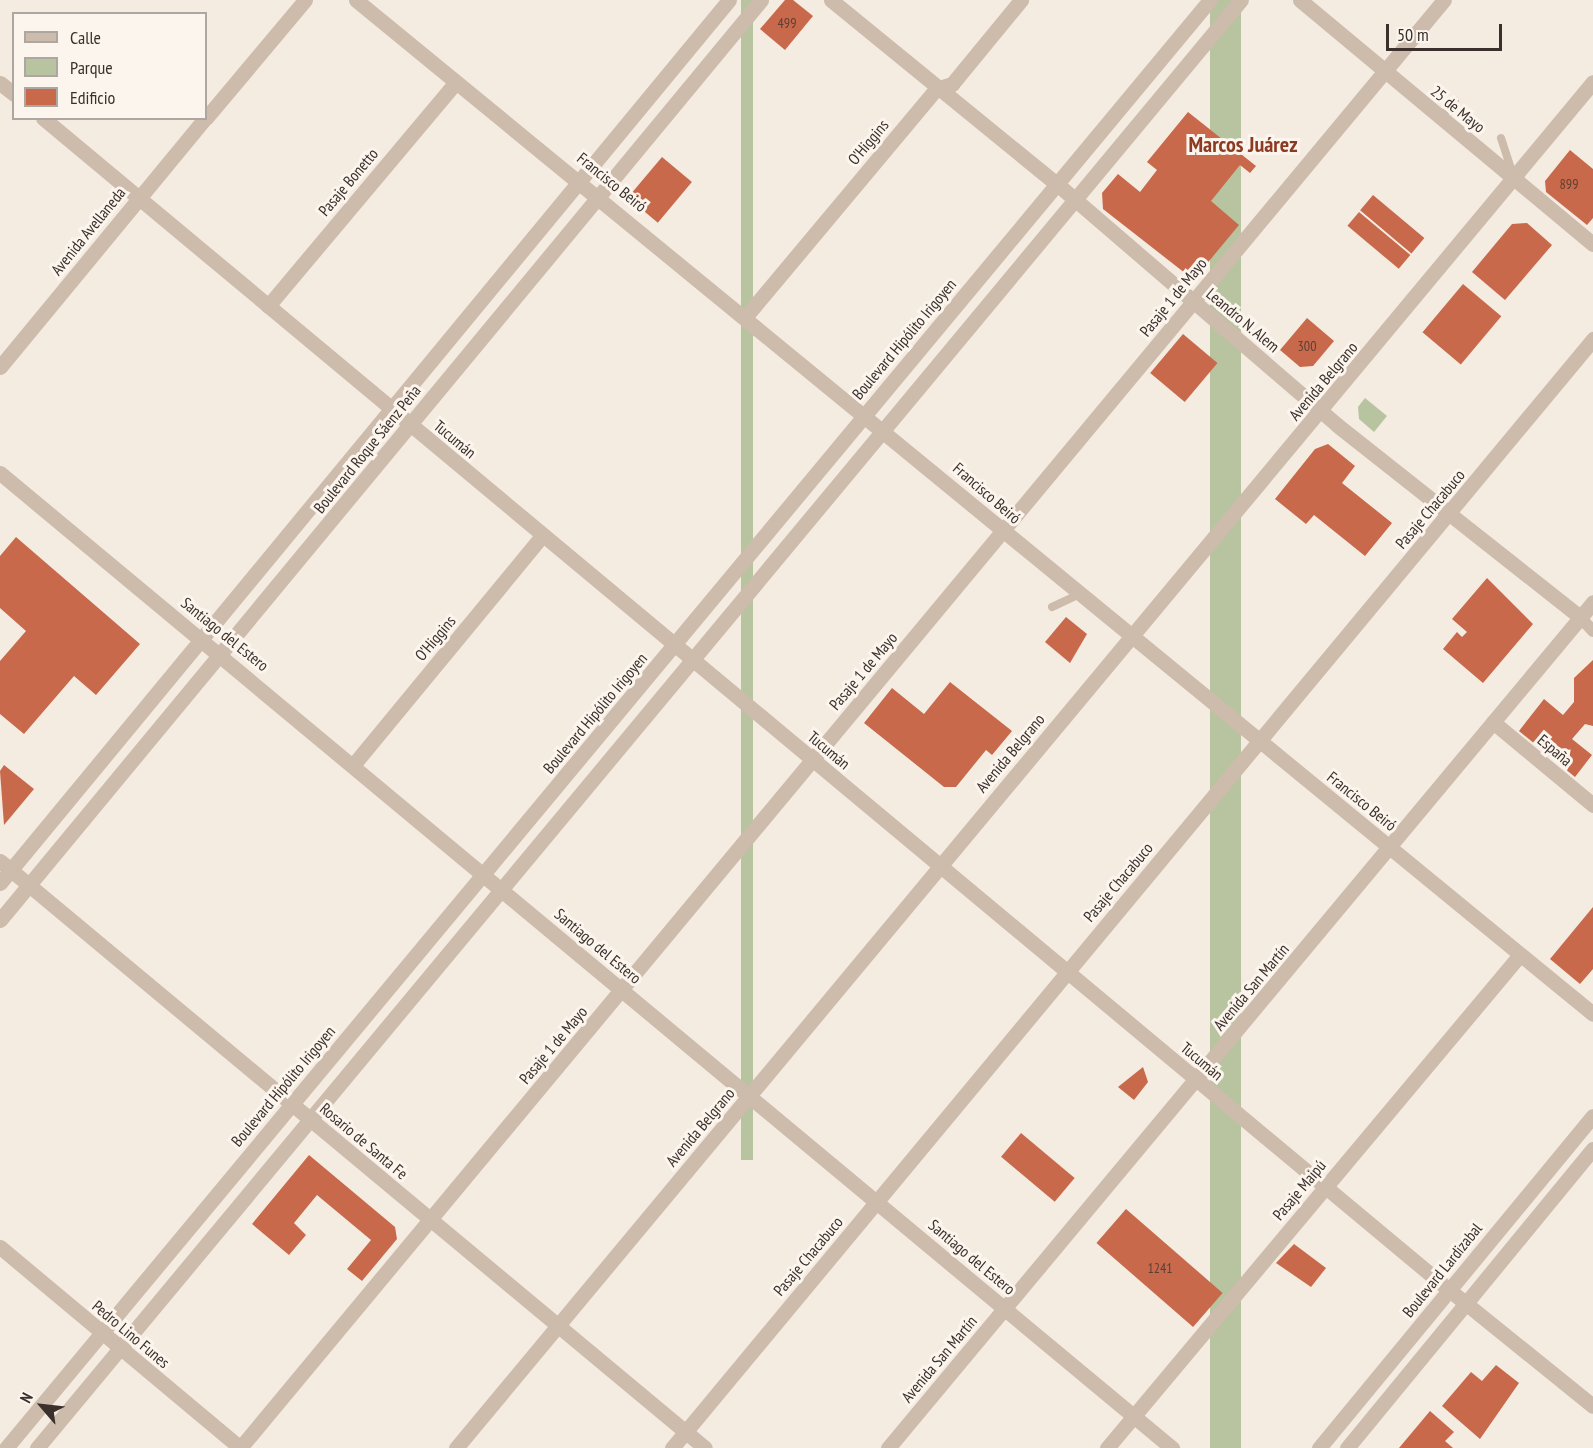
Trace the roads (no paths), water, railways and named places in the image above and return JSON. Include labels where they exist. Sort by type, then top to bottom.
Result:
[{"type":"street","name":"Avenida Avellaneda","points":[[207,117],[305,0]]},
{"type":"street","name":"Francisco Beiró","points":[[356,0],[747,315],[885,429],[1003,531],[1390,847],[1519,956],[1593,1014]]},
{"type":"street","name":"Boulevard Roque Sáenz Peña","points":[[0,883],[5,866],[201,639],[729,0]]},
{"type":"street","name":"Boulevard Roque Sáenz Peña","points":[[0,920],[411,425],[598,194],[761,0]]},
{"type":"street","name":"Leandro N. Alem","points":[[831,0],[936,89],[1057,184],[1322,411],[1580,617]]},
{"type":"street","name":"O'Higgins","points":[[747,315],[936,89],[952,84],[1021,0]]},
{"type":"street","name":"Boulevard Hipólito Irigoyen","points":[[6,1448],[100,1332],[675,645],[865,413],[1210,0]]},
{"type":"street","points":[[37,1448],[1241,0]]},
{"type":"street","name":"25 de Mayo","points":[[1300,0],[1593,244]]},
{"type":"street","name":"Pasaje 1 de Mayo","points":[[240,1448],[1444,0]]},
{"type":"street","points":[[0,82],[12,92]]},
{"type":"street","name":"Pasaje Bonetto","points":[[268,306],[456,82]]},
{"type":"street","name":"Avenida Belgrano","points":[[456,1448],[751,1095],[939,865],[1322,411],[1593,82]]},
{"type":"street","name":"Tucumán","points":[[45,120],[1448,1289],[1593,1406]]},
{"type":"street","name":"Avenida Avellaneda","points":[[0,367],[204,120]]},
{"type":"street","name":"Pasaje Chacabuco","points":[[672,1448],[1593,339]]},
{"type":"street","name":"Santiago del Estero","points":[[0,472],[354,764],[622,991],[751,1095],[1172,1448]]},
{"type":"street","name":"O'Higgins","points":[[354,764],[543,535]]},
{"type":"street","name":"Avenida San Martín","points":[[888,1448],[1593,602]]},
{"type":"street","points":[[1580,617],[1593,631]]},
{"type":"street","name":"España","points":[[1493,722],[1591,800]]},
{"type":"street","name":"Rosario de Santa Fe","points":[[5,866],[705,1448]]},
{"type":"street","name":"Pasaje Maipú","points":[[1107,1448],[1519,956]]},
{"type":"street","name":"Boulevard Lardizabal","points":[[1319,1448],[1593,1116]]},
{"type":"street","points":[[1347,1448],[1468,1305],[1593,1149]]},
{"type":"street","name":"Pedro Lino Funes","points":[[0,1247],[240,1448]]},
{"type":"lane","points":[[1440,118],[1455,100]]},
{"type":"lane","points":[[1501,138],[1514,178]]},
{"type":"lane","points":[[1052,607],[1080,594]]},
{"type":"district","name":"Marcos Juárez","points":[[1243,145]]}]
